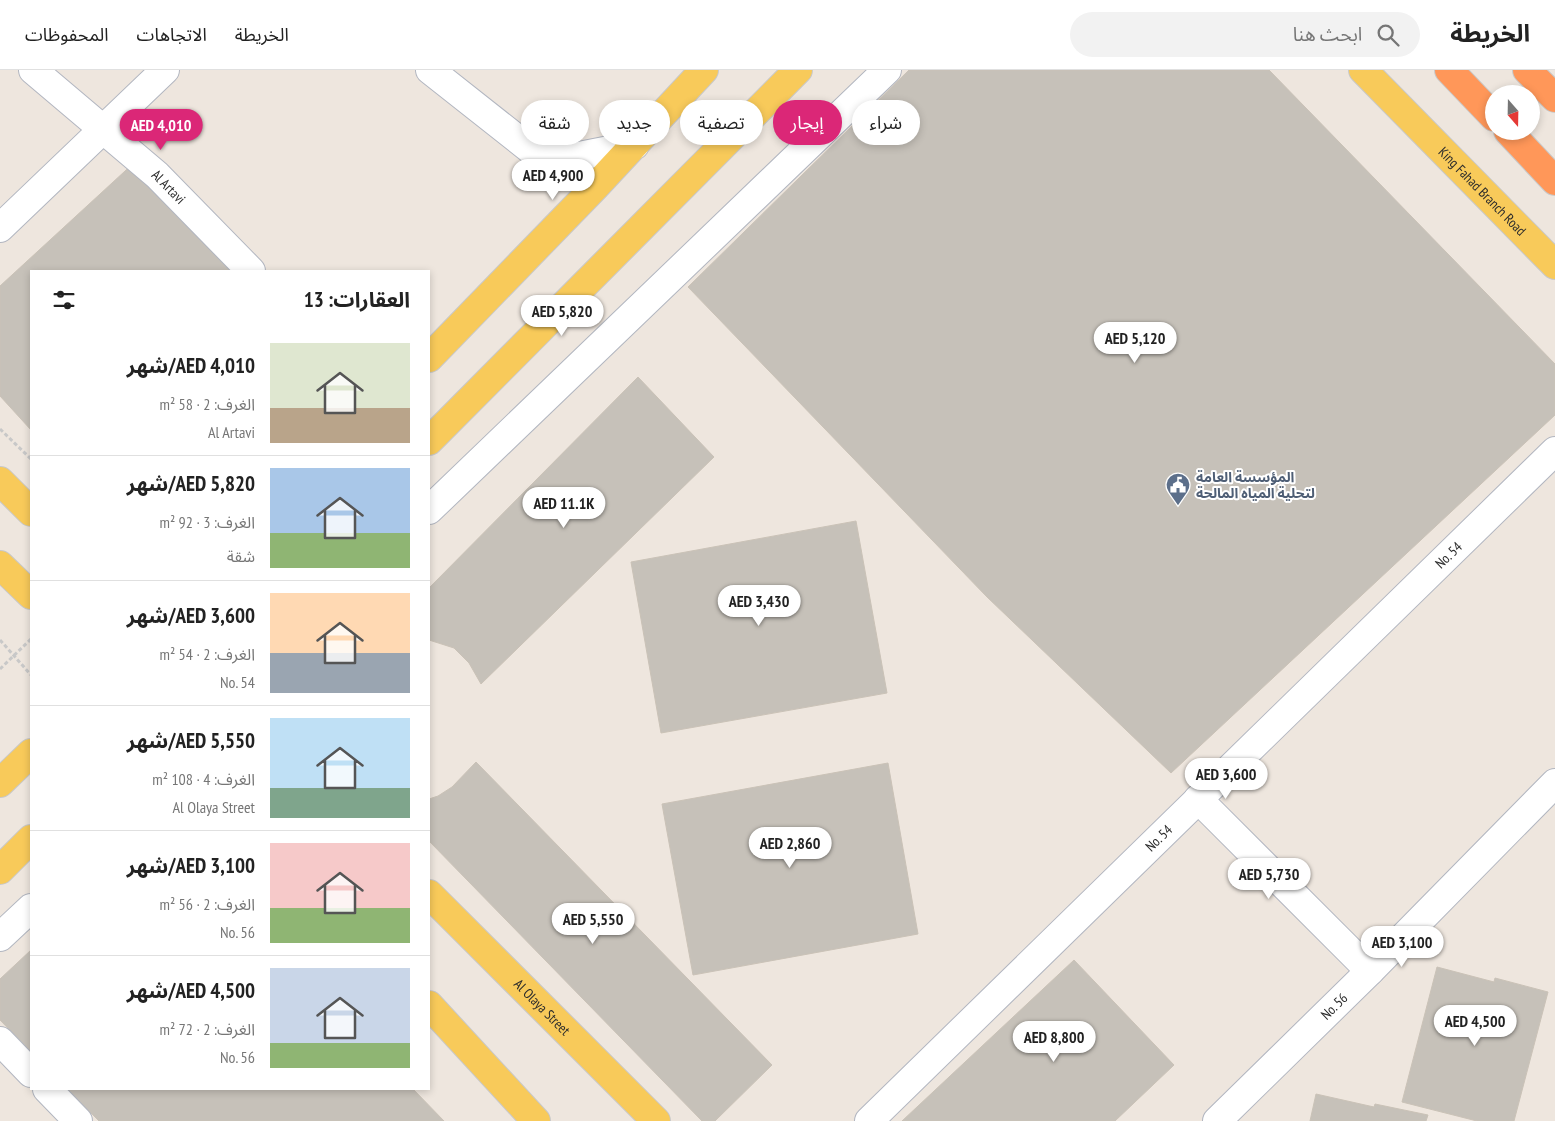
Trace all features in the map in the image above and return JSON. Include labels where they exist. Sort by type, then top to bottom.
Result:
[{"type":"highway","points":[[1449,70],[1485,108]]},
{"type":"highway","points":[[1527,70],[1555,98]]},
{"type":"highway","points":[[1516,140],[1555,181]]},
{"type":"main road","points":[[670,108],[704,70]]},
{"type":"main road","points":[[430,440],[798,70]]},
{"type":"main road","points":[[1363,70],[1410,117]]},
{"type":"main road","points":[[1380,70],[1410,117]]},
{"type":"main road","name":"King Fahad Branch Road","points":[[1410,117],[1555,265]]},
{"type":"main road","points":[[430,356],[439,341],[636,145]]},
{"type":"main road","points":[[0,481],[30,511]]},
{"type":"main road","points":[[0,564],[30,595]]},
{"type":"main road","points":[[0,783],[30,754]]},
{"type":"main road","points":[[0,870],[30,840]]},
{"type":"main road","name":"Al Olaya Street","points":[[430,895],[656,1121]]},
{"type":"main road","points":[[430,1007],[536,1121]]},
{"type":"street","name":"Al Artavi","points":[[33,70],[157,175],[250,270]]},
{"type":"street","points":[[0,228],[165,70]]},
{"type":"street","points":[[430,70],[535,153],[570,158],[636,145]]},
{"type":"street","points":[[430,509],[887,70]]},
{"type":"street","name":"No. 54","points":[[869,1121],[1555,451]]},
{"type":"street","name":"No. 56","points":[[1217,1121],[1370,971],[1555,783]]},
{"type":"street","points":[[1198,799],[1370,971]]},
{"type":"street","points":[[0,938],[30,909]]},
{"type":"street","points":[[0,1041],[30,1072]]},
{"type":"street","points":[[48,1090],[78,1121]]},
{"type":"path","points":[[0,429],[30,458]]},
{"type":"path","points":[[0,640],[30,674]]},
{"type":"path","points":[[0,669],[30,640]]},
{"type":"building","name":"المؤسسة العامة لتحلية المياه المالحة","points":[[909,70],[1269,70],[1555,364],[1555,415],[1171,773],[987,597],[688,287],[833,145],[842,145],[842,136],[852,126],[852,145],[920,145],[920,100],[878,100]]},
{"type":"building","points":[[137,160],[239,270],[30,270],[30,429],[0,396],[0,286]]},
{"type":"building","points":[[638,377],[714,457],[481,684],[469,663],[454,648],[430,640],[430,587]]},
{"type":"building","points":[[856,521],[887,693],[661,733],[631,562]]},
{"type":"building","points":[[476,762],[772,1065],[715,1121],[702,1121],[430,842],[430,799],[452,787]]},
{"type":"building","points":[[888,763],[918,934],[693,975],[662,804]]},
{"type":"building","points":[[30,951],[30,1051],[0,1020],[0,979]]},
{"type":"building","points":[[1074,960],[1174,1065],[1115,1121],[902,1121]]},
{"type":"building","points":[[1437,967],[1494,982],[1495,978],[1548,992],[1514,1121],[1477,1121],[1402,1102]]},
{"type":"building","points":[[68,1090],[414,1090],[444,1121],[99,1121]]},
{"type":"building","points":[[1316,1094],[1374,1107],[1375,1104],[1428,1115],[1426,1121],[1310,1121]]},
{"type":"place","name":"المؤسسة العامة لتحلية المياه المالحة","points":[[1178,506]]}]
